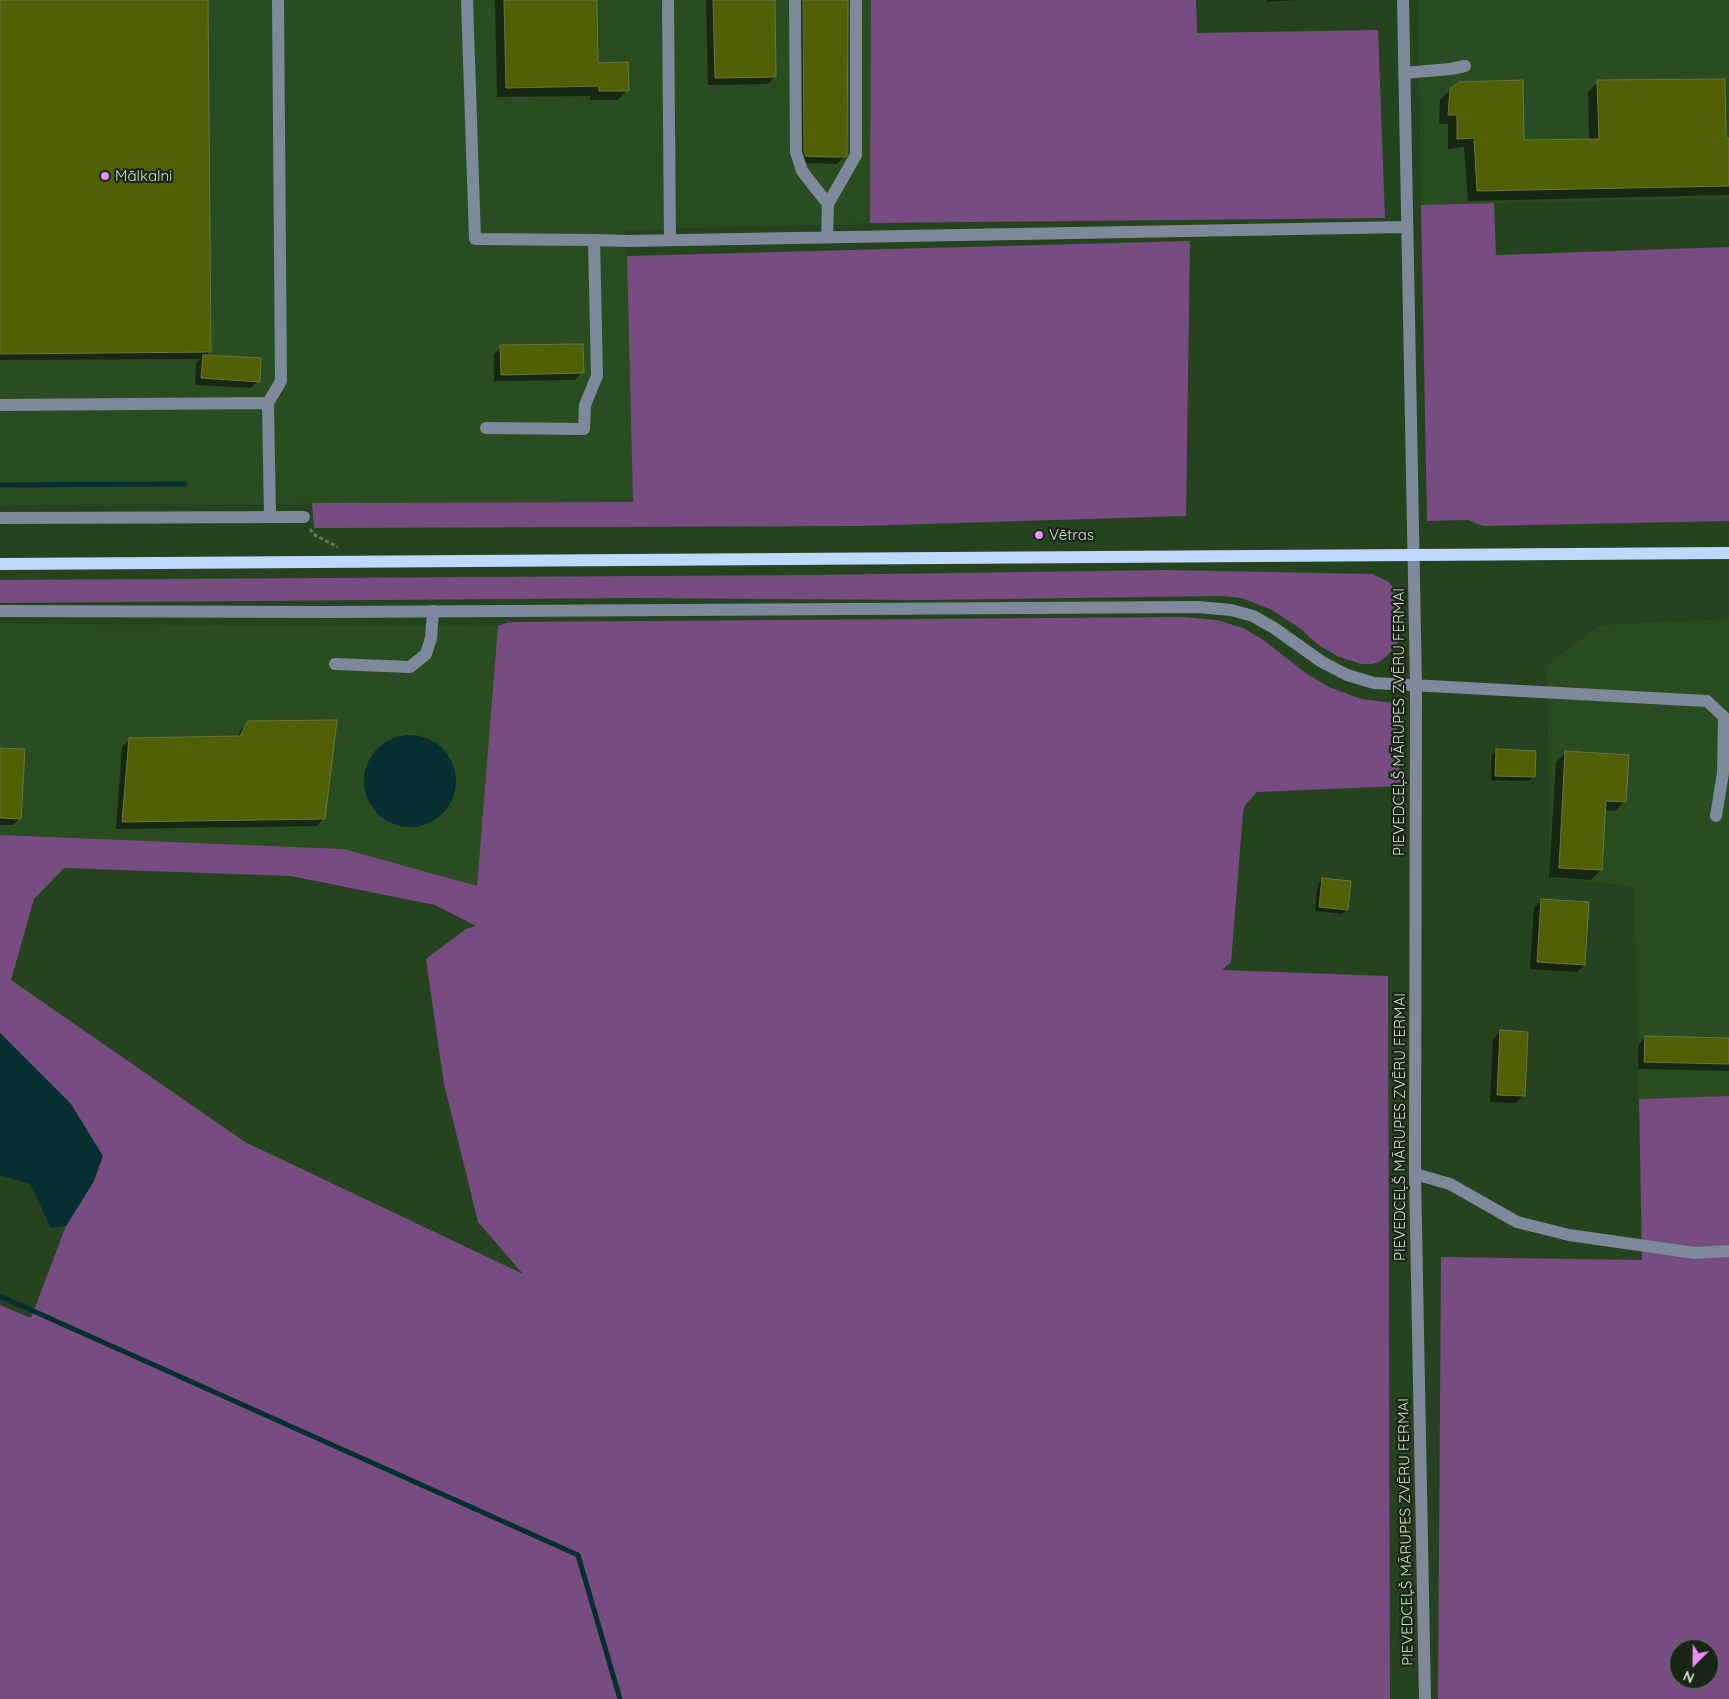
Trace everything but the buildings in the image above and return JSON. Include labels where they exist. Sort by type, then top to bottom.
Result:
[{"type":"main road","points":[[0,564],[1729,553]]},
{"type":"street","points":[[270,517],[268,403],[281,381],[278,0]]},
{"type":"street","points":[[467,0],[475,239],[670,240],[1407,228]]},
{"type":"street","points":[[668,0],[670,240]]},
{"type":"street","points":[[795,0],[796,152],[802,171],[828,204]]},
{"type":"street","points":[[826,237],[828,204],[856,155],[856,0]]},
{"type":"street","name":"PIEVEDCEĻŠ MĀRUPES ZVĒRU FERMAI","points":[[1403,0],[1416,685],[1415,1174],[1425,1699]]},
{"type":"street","points":[[1404,73],[1450,70],[1465,66]]},
{"type":"street","points":[[486,428],[584,428],[585,405],[597,376],[594,240]]},
{"type":"street","points":[[0,405],[268,403]]},
{"type":"street","points":[[0,518],[304,517]]},
{"type":"street","points":[[0,611],[332,612],[1198,607],[1231,610],[1253,616],[1274,628],[1322,662],[1347,674],[1374,683],[1708,701],[1724,717],[1724,773],[1716,816]]},
{"type":"street","points":[[335,664],[410,667],[426,654],[432,638],[433,611]]},
{"type":"street","points":[[1415,1174],[1450,1184],[1517,1222],[1569,1234],[1695,1253],[1729,1251]]},
{"type":"path","points":[[304,517],[313,534],[338,547]]},
{"type":"shaded area","points":[[0,0],[874,0],[870,223],[626,230],[633,502],[0,505]]},
{"type":"shaded area","points":[[871,0],[1196,0],[1197,33],[1378,30],[1385,218],[870,223]]},
{"type":"shaded area","points":[[1418,0],[1729,0],[1729,198],[1421,205]]},
{"type":"shaded area","points":[[1494,203],[1496,255],[1729,247],[1729,521],[1483,526],[1468,520],[1427,521],[1421,205]]},
{"type":"shaded area","points":[[1190,241],[1186,516],[859,526],[314,528],[312,503],[633,502],[627,256]]},
{"type":"shaded area","points":[[1167,570],[1372,574],[1389,582],[1396,592],[1400,602],[1403,626],[1400,640],[1387,656],[1379,662],[1361,664],[1337,656],[1317,644],[1301,629],[1272,610],[1242,598],[1221,596],[924,600],[631,598],[0,603],[0,580],[809,575]]},
{"type":"shaded area","points":[[1184,617],[1217,620],[1243,628],[1262,639],[1307,674],[1329,687],[1361,699],[1394,703],[1401,786],[1257,792],[1245,805],[1231,962],[1222,970],[1388,976],[1390,1699],[0,1699],[0,1305],[31,1318],[66,1226],[94,1181],[16,1050],[0,1033],[0,835],[344,849],[477,886],[498,626],[509,622]],"holes":[[[64,868],[291,876],[435,905],[476,926],[466,929],[426,959],[444,1084],[478,1222],[523,1274],[245,1142],[11,980],[34,899]]]},
{"type":"shaded area","points":[[1729,619],[1729,1096],[1639,1099],[1634,886],[1550,878],[1547,666],[1599,625]]},
{"type":"shaded area","points":[[0,624],[498,626],[477,886],[344,849],[0,835]]},
{"type":"shaded area","points":[[1729,1096],[1729,1699],[1438,1699],[1441,1257],[1642,1260],[1639,1099]]},
{"type":"water","points":[[410,735],[428,739],[442,749],[452,763],[456,781],[452,799],[442,813],[428,823],[410,827],[392,823],[378,813],[368,799],[364,781],[368,763],[378,749],[392,739]]},
{"type":"water","points":[[0,1033],[71,1104],[103,1156],[94,1181],[66,1226],[50,1228],[30,1184],[0,1175]]},
{"type":"waterway","points":[[0,485],[185,484]]},
{"type":"waterway","points":[[0,1296],[578,1555],[620,1699]]},
{"type":"place","name":"Mālkalni","points":[[105,176]]},
{"type":"place","name":"Vētras","points":[[1039,535]]}]
